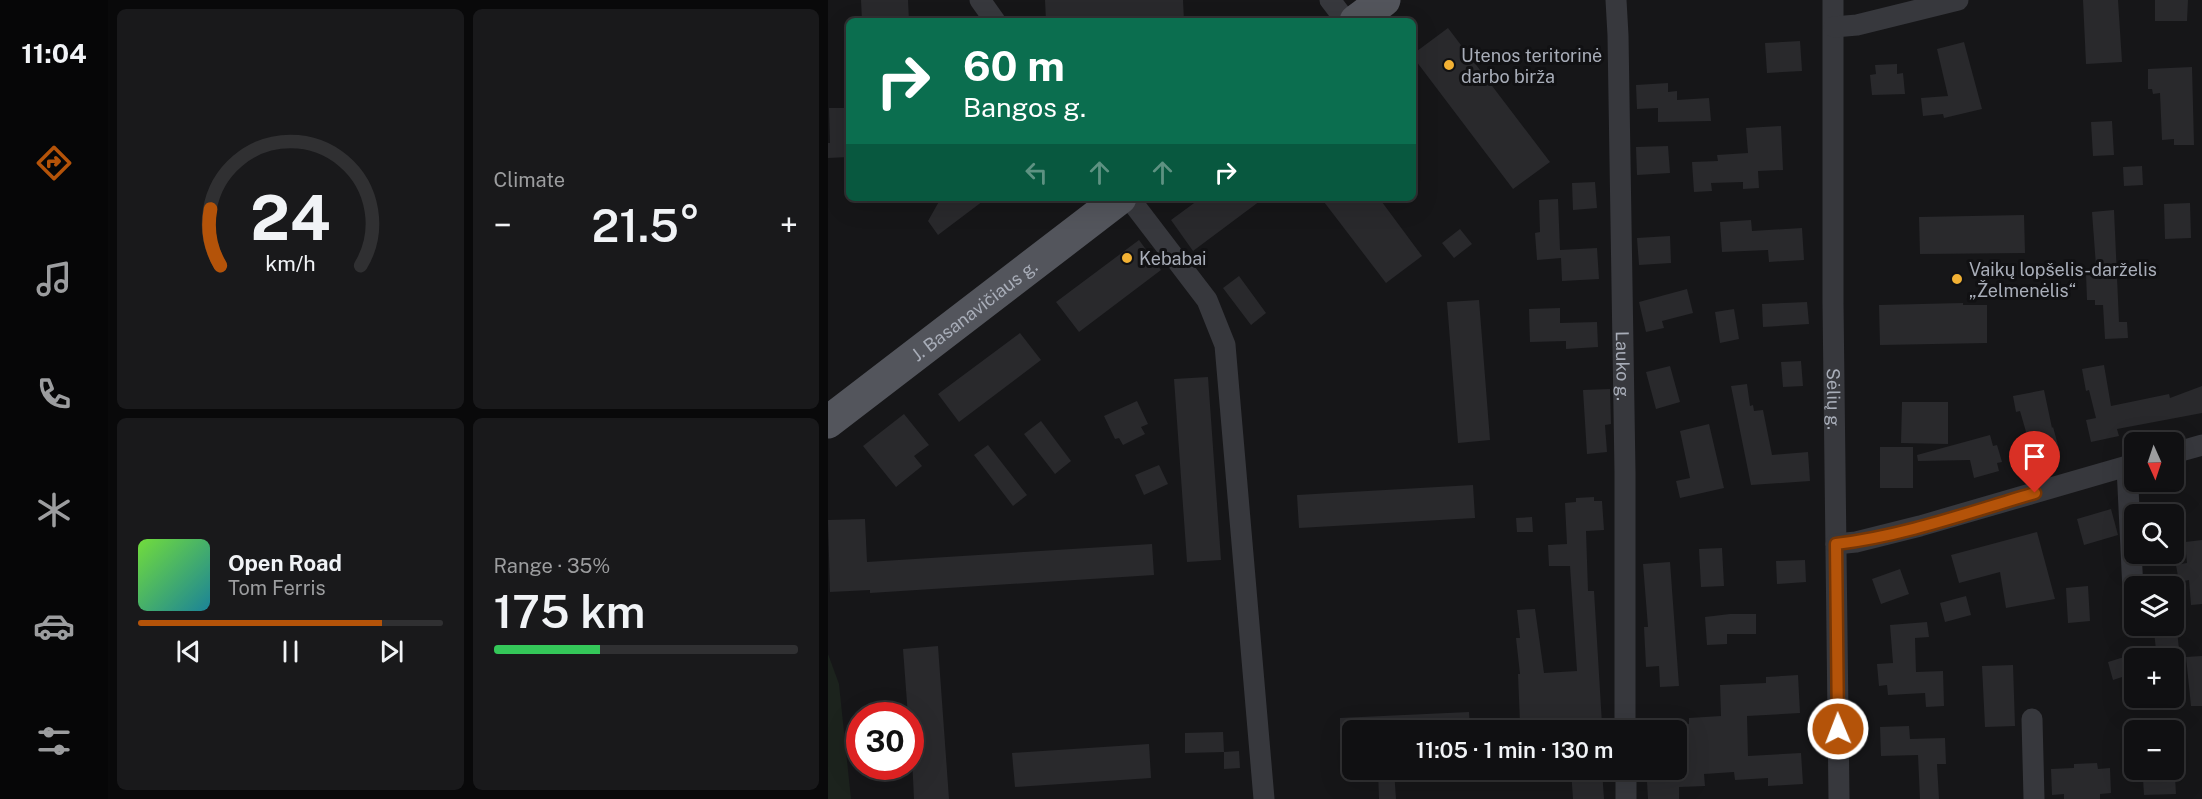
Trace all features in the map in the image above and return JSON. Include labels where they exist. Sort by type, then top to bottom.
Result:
[{"type":"main road","points":[[1360,18],[1384,0]]},
{"type":"main road","name":"J. Basanavičiaus g.","points":[[828,422],[1116,201]]},
{"type":"street","points":[[980,0],[993,18]]},
{"type":"street","points":[[1330,0],[1344,18]]},
{"type":"street","name":"Lauko g.","points":[[1616,0],[1624,424],[1626,720]]},
{"type":"street","name":"Sėlių g.","points":[[1833,0],[1833,303],[1839,799]]},
{"type":"street","points":[[1834,27],[1857,25],[1958,0]]},
{"type":"street","points":[[1131,201],[1207,300],[1225,345],[1264,799]]},
{"type":"street","points":[[2184,450],[2202,445]]},
{"type":"street","points":[[1836,544],[1856,542],[1920,526],[2124,468]]},
{"type":"street","points":[[2132,492],[2133,576]]},
{"type":"street","points":[[2032,719],[2034,799]]},
{"type":"street","points":[[1626,780],[1626,799]]},
{"type":"shaded area","points":[[828,654],[839,684],[846,751],[846,780],[849,780],[851,799],[828,799]]},
{"type":"building","points":[[861,0],[908,0],[909,18],[862,18]]},
{"type":"building","points":[[1045,0],[1183,0],[1184,18],[1046,18]]},
{"type":"building","points":[[2083,0],[2118,0],[2122,62],[2086,64]]},
{"type":"building","points":[[2155,0],[2188,0],[2187,21],[2155,21]]},
{"type":"building","points":[[1448,28],[1550,162],[1513,189],[1416,61],[1416,52]]},
{"type":"building","points":[[1800,41],[1802,71],[1767,73],[1765,43]]},
{"type":"building","points":[[1964,42],[1982,109],[1944,118],[1943,114],[1923,116],[1921,98],[1948,96],[1937,49]]},
{"type":"building","points":[[1897,64],[1897,74],[1903,73],[1905,94],[1872,95],[1870,75],[1876,74],[1875,65]]},
{"type":"building","points":[[2192,67],[2194,145],[2174,145],[2174,139],[2162,140],[2160,93],[2153,94],[2152,89],[2148,89],[2148,69]]},
{"type":"building","points":[[1668,83],[1668,92],[1677,91],[1677,100],[1709,98],[1711,121],[1658,122],[1658,108],[1637,109],[1636,85]]},
{"type":"building","points":[[829,108],[846,108],[846,157],[828,158],[828,143],[830,143]]},
{"type":"building","points":[[2112,121],[2114,155],[2093,156],[2091,122]]},
{"type":"building","points":[[1781,126],[1783,170],[1758,171],[1759,188],[1743,189],[1743,182],[1711,183],[1712,191],[1694,192],[1692,162],[1718,161],[1717,155],[1748,153],[1746,128]]},
{"type":"building","points":[[1668,146],[1670,173],[1637,175],[1636,147]]},
{"type":"building","points":[[2142,166],[2143,185],[2124,186],[2123,167]]},
{"type":"building","points":[[1595,182],[1597,208],[1573,210],[1572,183]]},
{"type":"building","points":[[1558,199],[1560,250],[1597,248],[1599,279],[1562,281],[1561,258],[1537,260],[1535,233],[1540,232],[1539,200]]},
{"type":"building","points":[[939,201],[983,201],[938,235],[928,221]]},
{"type":"building","points":[[1197,201],[1260,201],[1193,251],[1171,220]]},
{"type":"building","points":[[1323,201],[1381,201],[1422,256],[1386,283]]},
{"type":"building","points":[[2190,203],[2191,238],[2165,239],[2164,204]]},
{"type":"building","points":[[2114,210],[2119,322],[2127,322],[2128,338],[2105,339],[2103,305],[2095,305],[2095,300],[2087,300],[2086,273],[2094,272],[2093,267],[2096,266],[2092,212]]},
{"type":"building","points":[[2024,215],[2025,253],[1920,254],[1919,217]]},
{"type":"building","points":[[1751,220],[1752,231],[1802,228],[1804,260],[1769,262],[1768,250],[1722,252],[1720,222]]},
{"type":"building","points":[[1460,229],[1472,244],[1454,258],[1442,243]]},
{"type":"building","points":[[1670,236],[1671,263],[1639,265],[1637,238]]},
{"type":"building","points":[[1139,240],[1161,270],[1079,332],[1056,302]]},
{"type":"building","points":[[1239,276],[1266,313],[1251,325],[1223,288]]},
{"type":"building","points":[[1687,289],[1693,313],[1662,321],[1664,328],[1646,332],[1639,302]]},
{"type":"building","points":[[1479,300],[1490,440],[1458,443],[1447,302]]},
{"type":"building","points":[[1807,302],[1809,324],[1763,327],[1762,304]]},
{"type":"building","points":[[1963,303],[1963,305],[1987,305],[1987,343],[1880,345],[1879,305]]},
{"type":"building","points":[[1560,308],[1560,323],[1597,322],[1598,347],[1566,349],[1566,341],[1530,342],[1529,309]]},
{"type":"building","points":[[1734,309],[1739,339],[1720,343],[1715,312]]},
{"type":"building","points":[[1020,333],[1041,360],[959,422],[938,394]]},
{"type":"building","points":[[1801,361],[1803,386],[1783,387],[1781,362]]},
{"type":"building","points":[[2104,365],[2111,406],[2169,394],[2170,398],[2202,386],[2202,413],[2117,429],[2119,436],[2091,442],[2086,420],[2096,418],[2089,390],[2086,391],[2082,369]]},
{"type":"building","points":[[1670,366],[1680,402],[1656,409],[1646,372]]},
{"type":"building","points":[[1208,377],[1221,560],[1187,562],[1174,379]]},
{"type":"building","points":[[1747,384],[1750,406],[1753,405],[1754,411],[1763,410],[1772,455],[1808,452],[1810,481],[1751,485],[1731,386]]},
{"type":"building","points":[[1610,389],[1611,424],[1605,425],[1607,452],[1587,454],[1583,390]]},
{"type":"building","points":[[2044,390],[2059,449],[2033,456],[2020,411],[2016,412],[2013,396]]},
{"type":"building","points":[[1137,401],[1148,424],[1141,427],[1145,434],[1123,445],[1119,438],[1115,439],[1104,416]]},
{"type":"building","points":[[1902,402],[1948,402],[1948,444],[1901,443]]},
{"type":"building","points":[[904,414],[929,445],[914,456],[922,466],[896,487],[863,446]]},
{"type":"building","points":[[1041,421],[1071,461],[1055,474],[1024,434]]},
{"type":"building","points":[[1709,424],[1724,488],[1680,498],[1676,481],[1690,478],[1680,431]]},
{"type":"building","points":[[1990,435],[1993,446],[1997,445],[2002,462],[1997,463],[1999,471],[1974,478],[1970,460],[1918,461],[1917,455]]},
{"type":"building","points":[[988,445],[1027,495],[1013,506],[974,455]]},
{"type":"building","points":[[1880,447],[1913,447],[1913,488],[1880,488]]},
{"type":"building","points":[[1159,465],[1168,484],[1144,495],[1135,475]]},
{"type":"building","points":[[1473,485],[1475,518],[1299,528],[1297,495]]},
{"type":"building","points":[[1594,497],[1594,501],[1602,501],[1604,530],[1586,531],[1588,591],[1594,591],[1602,720],[1520,720],[1518,674],[1520,674],[1516,638],[1520,638],[1517,610],[1535,609],[1544,673],[1577,671],[1570,566],[1549,566],[1548,545],[1567,544],[1565,503],[1576,502],[1576,498]]},
{"type":"building","points":[[2111,509],[2118,535],[2084,545],[2077,519]]},
{"type":"building","points":[[1532,517],[1533,532],[1517,532],[1516,518]]},
{"type":"building","points":[[865,519],[867,562],[1152,544],[1154,575],[870,593],[870,590],[830,592],[828,520]]},
{"type":"building","points":[[2037,532],[2055,599],[2006,608],[2000,572],[1959,583],[1951,555]]},
{"type":"building","points":[[2202,540],[2202,604],[2191,605],[2189,580],[2184,581],[2184,576],[2178,576],[2176,565],[2187,563],[2185,542]]},
{"type":"building","points":[[1722,548],[1724,586],[1701,587],[1699,549]]},
{"type":"building","points":[[1805,560],[1806,582],[1777,584],[1776,561]]},
{"type":"building","points":[[1670,562],[1679,686],[1660,687],[1659,666],[1646,667],[1644,627],[1648,627],[1643,564]]},
{"type":"building","points":[[1900,569],[1909,594],[1881,604],[1872,579]]},
{"type":"building","points":[[2088,586],[2090,621],[2068,623],[2066,588]]},
{"type":"building","points":[[1966,596],[1971,615],[1945,622],[1940,603]]},
{"type":"building","points":[[1756,614],[1756,634],[1727,634],[1727,644],[1707,645],[1705,617]]},
{"type":"building","points":[[1927,622],[1929,637],[1915,638],[1916,672],[1943,671],[1944,706],[1926,707],[1925,693],[1888,695],[1887,685],[1879,686],[1877,664],[1893,663],[1890,625]]},
{"type":"building","points":[[2154,636],[2178,636],[2179,648],[2156,648]]},
{"type":"building","points":[[938,646],[949,799],[914,799],[913,780],[924,780],[924,702],[907,702],[903,649]]},
{"type":"building","points":[[2202,656],[2202,706],[2191,706],[2186,657]]},
{"type":"building","points":[[2124,657],[2124,676],[2113,680],[2108,662]]},
{"type":"building","points":[[2013,665],[2015,726],[1985,727],[1982,666]]},
{"type":"building","points":[[1798,675],[1800,713],[1747,716],[1748,756],[1801,753],[1803,784],[1768,786],[1768,778],[1735,780],[1734,772],[1704,774],[1705,786],[1679,787],[1679,799],[1648,799],[1647,781],[1687,780],[1687,724],[1689,724],[1689,718],[1721,716],[1720,685],[1766,683],[1766,677]]},
{"type":"building","points":[[1469,712],[1469,720],[1342,720],[1342,730],[1340,730],[1340,718]]},
{"type":"building","points":[[1909,726],[1910,739],[1945,738],[1946,764],[1937,764],[1939,799],[1920,799],[1918,755],[1881,756],[1880,727]]},
{"type":"building","points":[[1223,732],[1224,752],[1185,753],[1185,733]]},
{"type":"building","points":[[1149,744],[1151,778],[1015,787],[1012,753]]},
{"type":"building","points":[[1239,751],[1240,768],[1224,769],[1224,752]]},
{"type":"building","points":[[2097,763],[2098,769],[2110,768],[2111,793],[2100,794],[2100,799],[2064,799],[2064,794],[2052,795],[2051,769],[2074,768],[2074,764]]},
{"type":"building","points":[[1378,780],[1395,780],[1396,799],[1379,799]]},
{"type":"building","points":[[1572,780],[1603,780],[1604,799],[1573,799]]},
{"type":"building","points":[[2143,780],[2175,780],[2176,794],[2144,795]]},
{"type":"place","name":"Utenos teritorinė darbo birža","points":[[1449,65]]},
{"type":"place","name":"Kebabai","points":[[1127,258]]},
{"type":"place","name":"Vaikų lopšelis-darželis „Želmenėlis“","points":[[1957,279]]},
{"type":"route","points":[[1838,729],[1836,544],[1856,542],[1920,526],[2035,493]]}]
